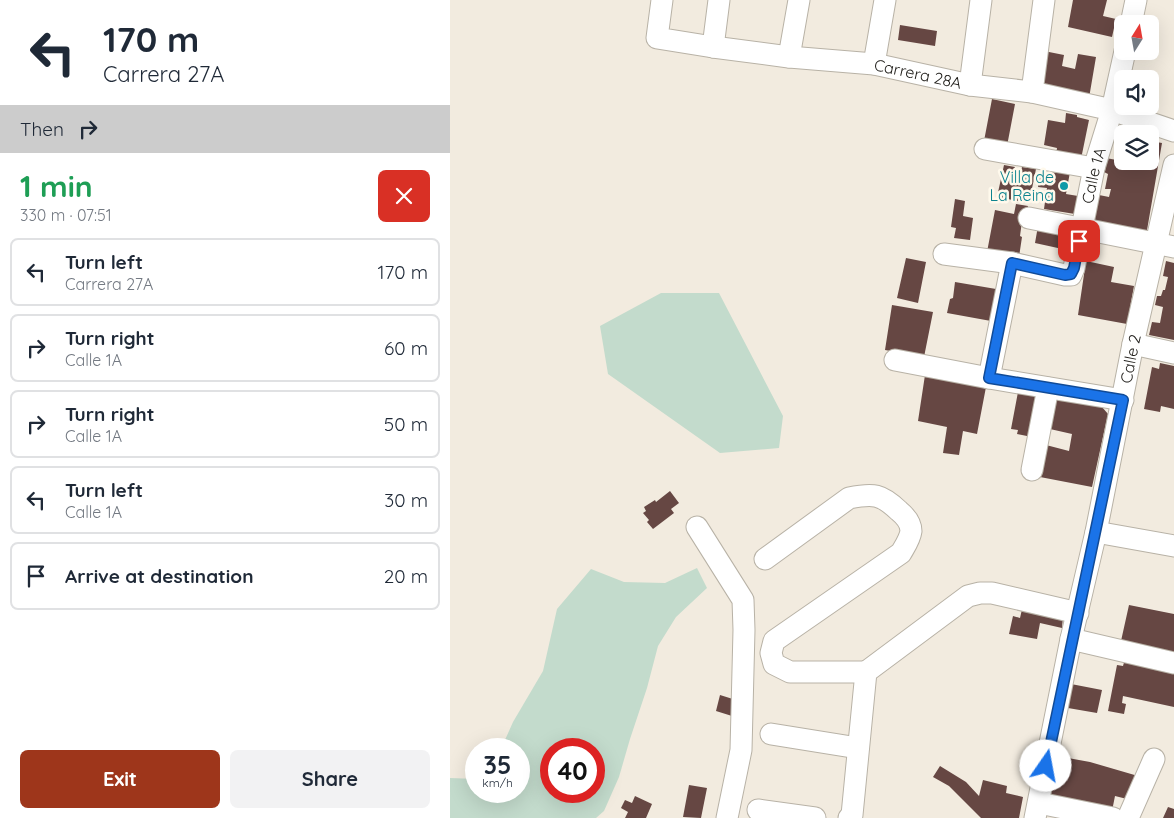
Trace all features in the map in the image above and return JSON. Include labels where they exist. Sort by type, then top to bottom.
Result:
[{"type":"street","name":"Carrera 28A","points":[[662,0],[657,38],[713,47],[874,64],[970,85],[1032,92],[1112,110],[1174,131]]},
{"type":"street","points":[[713,47],[719,0]]},
{"type":"street","points":[[789,56],[799,0]]},
{"type":"street","points":[[874,64],[885,0]]},
{"type":"street","points":[[970,85],[981,0]]},
{"type":"street","points":[[1032,92],[1044,0]]},
{"type":"street","points":[[1133,15],[1136,0]]},
{"type":"street","name":"Calle 1A","points":[[1012,263],[1065,275],[1071,274],[1074,268],[1094,168],[1112,110],[1123,60]]},
{"type":"street","points":[[985,149],[1094,168]]},
{"type":"street","name":"Calle 2","points":[[1037,810],[1096,532],[1133,344],[1165,246],[1174,165]]},
{"type":"street","points":[[1029,218],[1165,246]]},
{"type":"street","points":[[944,254],[1012,263],[989,378]]},
{"type":"street","points":[[1133,344],[1174,353]]},
{"type":"street","points":[[894,360],[1123,400]]},
{"type":"street","points":[[1032,470],[1048,388]]},
{"type":"street","points":[[765,559],[849,498],[866,494],[886,498],[906,518],[911,530],[908,541],[901,553],[774,641],[771,652],[774,664],[790,672],[866,672],[968,596],[980,593],[992,593],[1078,613]]},
{"type":"street","points":[[697,527],[743,600],[741,750],[728,818]]},
{"type":"street","points":[[1096,532],[1174,546]]},
{"type":"street","points":[[1072,639],[1174,663]]},
{"type":"street","points":[[849,818],[852,815],[866,672]]},
{"type":"street","points":[[771,734],[858,748]]},
{"type":"street","points":[[1128,818],[1154,759]]},
{"type":"street","points":[[758,810],[815,818]]},
{"type":"street","points":[[1037,810],[1113,818]]},
{"type":"green space","points":[[661,293],[719,293],[783,416],[779,448],[720,453],[608,374],[600,326]]},
{"type":"green space","points":[[697,568],[707,588],[676,617],[658,646],[619,777],[604,811],[596,818],[450,818],[450,778],[465,779],[465,803],[530,803],[530,738],[506,738],[513,722],[543,671],[557,609],[591,569],[624,582],[665,583]]},
{"type":"building","points":[[1073,0],[1107,0],[1103,16],[1114,19],[1112,37],[1068,27]]},
{"type":"building","points":[[900,25],[937,31],[935,46],[898,40]]},
{"type":"building","points":[[1044,51],[1064,55],[1062,66],[1075,69],[1078,54],[1096,57],[1089,98],[1037,88]]},
{"type":"building","points":[[992,99],[1015,104],[1007,146],[984,141]]},
{"type":"building","points":[[1066,113],[1089,120],[1081,159],[1056,154],[1057,148],[1044,145],[1048,120],[1065,123]]},
{"type":"building","points":[[1159,142],[1162,143],[1159,160]]},
{"type":"building","points":[[1106,158],[1114,160],[1114,170],[1157,170],[1146,236],[1094,223],[1099,195],[1109,197],[1111,189],[1105,189],[1108,174],[1104,172]]},
{"type":"building","points":[[1004,165],[1015,167],[1015,170],[1021,171],[1022,167],[1036,169],[1029,203],[997,197]]},
{"type":"building","points":[[1058,170],[1070,172],[1066,194],[1078,196],[1075,214],[1044,209],[1047,188],[1038,187],[1041,172],[1050,174],[1051,172],[1057,173]]},
{"type":"building","points":[[955,199],[965,201],[963,216],[973,218],[970,240],[954,238],[956,228],[951,227]]},
{"type":"building","points":[[1016,204],[1028,206],[1027,214],[1023,214],[1019,257],[987,252],[995,210],[1014,214]]},
{"type":"building","points":[[1038,226],[1070,232],[1067,250],[1035,243]]},
{"type":"building","points":[[906,258],[926,262],[918,303],[897,298]]},
{"type":"building","points":[[1086,261],[1114,267],[1111,282],[1134,286],[1127,324],[1078,315]]},
{"type":"building","points":[[1166,261],[1174,263],[1174,340],[1149,335],[1152,322],[1160,323],[1163,307],[1155,305],[1157,296],[1161,296],[1163,290],[1165,290],[1168,277],[1163,276]]},
{"type":"building","points":[[955,282],[996,289],[991,321],[947,313],[950,299],[953,298]]},
{"type":"building","points":[[892,305],[933,312],[924,357],[885,350]]},
{"type":"building","points":[[1160,363],[1174,366],[1174,409],[1161,406],[1160,412],[1144,409],[1152,367],[1159,369]]},
{"type":"building","points":[[925,375],[986,387],[977,434],[963,431],[959,455],[943,453],[947,427],[918,421]]},
{"type":"building","points":[[1018,392],[1040,396],[1032,437],[1017,434],[1018,430],[1011,429]]},
{"type":"building","points":[[1056,398],[1102,407],[1108,414],[1092,487],[1040,477],[1046,445],[1069,451],[1072,434],[1050,429]]},
{"type":"building","points":[[670,491],[679,503],[671,509],[674,513],[653,529],[643,513],[646,511],[644,507],[655,500],[656,502]]},
{"type":"building","points":[[1023,605],[1063,617],[1062,628],[1040,623],[1037,639],[1009,634],[1013,616],[1020,618]]},
{"type":"building","points":[[1129,605],[1174,614],[1174,653],[1121,641]]},
{"type":"building","points":[[1125,659],[1174,668],[1174,707],[1123,696],[1122,703],[1126,704],[1124,714],[1108,711],[1117,665],[1123,666]]},
{"type":"building","points":[[1071,684],[1102,690],[1097,713],[1068,708]]},
{"type":"building","points":[[720,695],[736,700],[732,716],[716,711]]},
{"type":"building","points":[[1057,756],[1090,762],[1138,776],[1131,800],[1115,796],[1112,811],[1050,794]]},
{"type":"building","points":[[940,766],[966,782],[979,796],[983,780],[1007,786],[1006,793],[1023,797],[1019,818],[981,818],[949,786],[933,777]]},
{"type":"building","points":[[689,785],[707,788],[701,818],[683,817]]},
{"type":"building","points":[[635,796],[652,804],[646,818],[625,818],[628,812],[621,808],[625,800],[632,803]]},
{"type":"building","points":[[1168,807],[1174,809],[1174,818],[1163,818]]},
{"type":"place","name":"Villa de La Reina","points":[[1064,186]]},
{"type":"route","points":[[1046,766],[1123,400],[989,378],[1012,263],[1065,275],[1071,274],[1074,268],[1079,241]]}]
